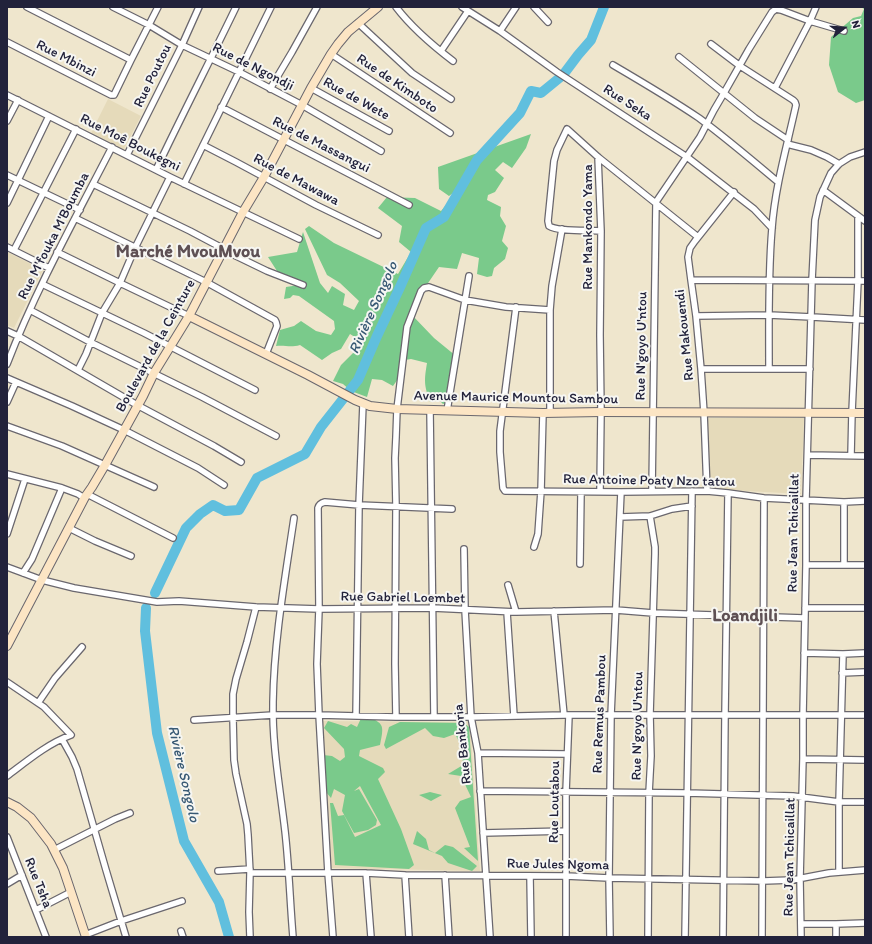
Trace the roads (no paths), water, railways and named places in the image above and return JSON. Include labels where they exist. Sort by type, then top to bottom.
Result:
[{"type":"street","points":[[27,7],[131,60],[158,7]]},
{"type":"street","name":"Rue de Ngondji","points":[[113,7],[302,105],[381,151]]},
{"type":"street","name":"Rue Poutou","points":[[127,155],[199,7]]},
{"type":"street","points":[[156,170],[184,110],[236,7]]},
{"type":"street","points":[[184,184],[271,7]]},
{"type":"street","points":[[270,89],[317,7]]},
{"type":"street","name":"Boulevard de la Ceinture","points":[[7,646],[86,496],[124,430],[154,373],[189,316],[243,212],[264,177],[311,88],[338,44],[358,23],[378,7]]},
{"type":"street","points":[[396,7],[411,26],[453,61]]},
{"type":"street","name":"Rue Seka","points":[[462,7],[500,31],[557,72],[687,157],[734,192],[754,209],[772,228]]},
{"type":"street","points":[[500,31],[516,7]]},
{"type":"street","points":[[534,7],[548,22]]},
{"type":"street","points":[[775,88],[816,7]]},
{"type":"street","points":[[656,202],[687,157],[749,48],[772,12],[776,9],[781,10],[810,21],[844,31]]},
{"type":"street","points":[[441,51],[468,11]]},
{"type":"street","points":[[358,23],[412,73],[451,99]]},
{"type":"street","name":"Rue Mbinzi","points":[[7,42],[111,95],[116,93],[131,60]]},
{"type":"street","points":[[710,44],[740,66],[793,100],[796,105],[778,182],[772,228],[769,369]]},
{"type":"street","name":"Rue de Kimboto","points":[[331,54],[450,133]]},
{"type":"street","points":[[679,57],[755,118],[788,142],[812,150],[839,164]]},
{"type":"street","points":[[613,65],[665,96],[707,124],[746,154],[778,182]]},
{"type":"street","name":"Rue de Wete","points":[[311,88],[389,131]]},
{"type":"street","name":"Rue Moê Boukegni","points":[[7,95],[184,184],[299,239]]},
{"type":"street","points":[[7,121],[18,100]]},
{"type":"street","name":"Rue de Massangui","points":[[222,107],[409,204]]},
{"type":"street","points":[[7,203],[48,116]]},
{"type":"street","points":[[14,250],[76,129]]},
{"type":"street","points":[[598,157],[567,129],[557,150],[554,161],[548,221],[549,226],[552,228],[601,231]]},
{"type":"street","name":"Rue de Mawawa","points":[[203,145],[316,205],[378,235]]},
{"type":"street","name":"Rue M'fouka M'Boumba","points":[[7,364],[49,268],[112,147]]},
{"type":"street","name":"Rue Jean Tchicaillat","points":[[801,937],[800,879],[806,500],[815,220],[823,190],[831,173],[839,164],[850,157],[865,152]]},
{"type":"street","name":"Rue Mankondo Yama","points":[[598,157],[698,236]]},
{"type":"street","name":"Rue Mankondo Yama","points":[[598,157],[601,231],[600,492]]},
{"type":"street","points":[[7,175],[80,210]]},
{"type":"street","points":[[78,370],[102,313],[120,284],[135,248],[170,177]]},
{"type":"street","points":[[93,184],[152,214],[190,231],[267,271],[303,285]]},
{"type":"street","points":[[823,190],[865,221]]},
{"type":"street","name":"Rue Makouendi","points":[[707,491],[701,369],[688,257],[690,248],[698,236],[734,192]]},
{"type":"street","name":"Rue N'goyo U'ntou","points":[[652,491],[656,202]]},
{"type":"street","points":[[850,455],[858,281],[858,216]]},
{"type":"street","points":[[76,218],[206,282],[275,320],[277,326],[266,354]]},
{"type":"street","points":[[534,547],[538,534],[547,413],[552,286],[562,229]]},
{"type":"street","points":[[7,247],[49,268]]},
{"type":"street","points":[[57,252],[120,284],[189,316]]},
{"type":"street","points":[[448,411],[469,276]]},
{"type":"street","points":[[691,280],[865,281]]},
{"type":"street","points":[[42,284],[144,333],[255,390]]},
{"type":"street","points":[[396,717],[395,458],[397,409],[407,327],[421,291],[424,288],[429,287],[465,300],[506,307],[550,310]]},
{"type":"street","points":[[503,412],[516,307]]},
{"type":"street","points":[[30,310],[276,436]]},
{"type":"street","points":[[696,316],[769,315],[865,320]]},
{"type":"street","name":"Avenue Maurice Mountou Sambou","points":[[189,316],[359,402],[370,406],[397,409],[547,413],[865,413]]},
{"type":"street","points":[[7,331],[241,462]]},
{"type":"street","points":[[701,369],[810,369]]},
{"type":"street","points":[[7,378],[124,430],[198,468],[224,485]]},
{"type":"street","points":[[7,402],[16,382]]},
{"type":"street","points":[[356,716],[359,402]]},
{"type":"street","points":[[430,410],[434,717]]},
{"type":"street","name":"Rue Antoine Poaty Nzo tatou","points":[[503,412],[500,452],[503,488],[505,491],[707,491],[764,498],[865,502]]},
{"type":"street","points":[[7,426],[62,446],[154,487]]},
{"type":"street","points":[[808,455],[865,456]]},
{"type":"street","points":[[7,474],[62,488],[86,496],[174,538]]},
{"type":"street","points":[[7,534],[25,479]]},
{"type":"street","points":[[23,573],[32,559],[62,488]]},
{"type":"street","points":[[580,564],[581,492]]},
{"type":"street","name":"Rue Remus Pambou","points":[[610,937],[609,878],[611,715],[621,492]]},
{"type":"street","points":[[685,937],[692,492]]},
{"type":"street","points":[[723,937],[728,493]]},
{"type":"street","points":[[762,937],[764,498]]},
{"type":"street","points":[[333,937],[328,873],[317,664],[319,609],[318,508],[322,502],[325,502],[452,509]]},
{"type":"street","points":[[844,502],[844,565]]},
{"type":"street","points":[[620,517],[650,516],[672,509],[692,506]]},
{"type":"street","name":"Rue N'goyo U'ntou","points":[[648,937],[649,793],[651,756],[650,714],[655,554],[650,516]]},
{"type":"street","points":[[293,937],[289,874],[275,749],[272,702],[274,665],[294,518]]},
{"type":"street","points":[[69,528],[131,556]]},
{"type":"street","name":"Rue Bankoria","points":[[464,549],[465,610],[471,717],[478,753],[490,937]]},
{"type":"street","points":[[806,565],[865,565]]},
{"type":"street","name":"Rue Gabriel Loembet","points":[[7,567],[42,580],[74,588],[157,602],[179,601],[256,607],[319,609],[433,608],[507,612],[616,610],[653,613],[804,618]]},
{"type":"street","points":[[508,585],[516,612]]},
{"type":"street","points":[[250,937],[250,871],[247,824],[234,760],[233,694],[236,679],[248,642],[256,607]]},
{"type":"street","points":[[805,608],[865,608]]},
{"type":"street","points":[[507,612],[514,716]]},
{"type":"street","name":"Rue Loutabou","points":[[554,612],[567,715],[566,937]]},
{"type":"street","points":[[38,703],[55,678],[82,647]]},
{"type":"street","points":[[804,653],[865,653]]},
{"type":"street","points":[[839,872],[839,802],[843,654]]},
{"type":"street","points":[[842,672],[865,672]]},
{"type":"street","points":[[7,682],[44,707],[71,735],[39,752],[7,776]]},
{"type":"street","points":[[194,720],[273,715],[396,717],[650,714],[865,715]]},
{"type":"street","points":[[62,739],[77,769],[126,937]]},
{"type":"street","points":[[478,753],[567,754]]},
{"type":"street","points":[[803,760],[865,760]]},
{"type":"street","points":[[480,791],[762,795],[793,796],[839,802],[865,802]]},
{"type":"street","points":[[7,802],[17,807],[31,818],[52,844],[63,868],[86,936],[121,921],[182,901]]},
{"type":"street","points":[[54,850],[130,813]]},
{"type":"street","points":[[484,834],[566,831]]},
{"type":"street","name":"Rue Tsha","points":[[7,837],[46,937]]},
{"type":"street","name":"Rue Jules Ngoma","points":[[218,870],[289,874],[366,873],[763,881],[800,879],[829,873],[865,870]]},
{"type":"street","points":[[366,873],[371,937]]},
{"type":"street","points":[[7,884],[22,875]]},
{"type":"street","points":[[406,875],[409,937]]},
{"type":"street","points":[[445,875],[449,937]]},
{"type":"street","points":[[530,876],[531,937]]},
{"type":"street","points":[[36,910],[71,892]]},
{"type":"street","points":[[801,924],[865,923]]},
{"type":"street","points":[[836,924],[836,937]]},
{"type":"waterway","name":"Rivière Songolo","points":[[155,593],[186,528],[200,514],[213,505],[225,511],[239,510],[257,478],[305,454],[321,427],[358,380],[426,228],[444,217],[477,160],[520,113],[531,91],[541,93],[563,75],[591,40],[604,7]]},
{"type":"waterway","name":"Rivière Songolo","points":[[146,608],[145,631],[157,733],[184,841],[219,902],[229,937]]},
{"type":"district","name":"Marché MvouMvou","points":[[188,252]]},
{"type":"district","name":"Loandjili","points":[[745,616]]}]
